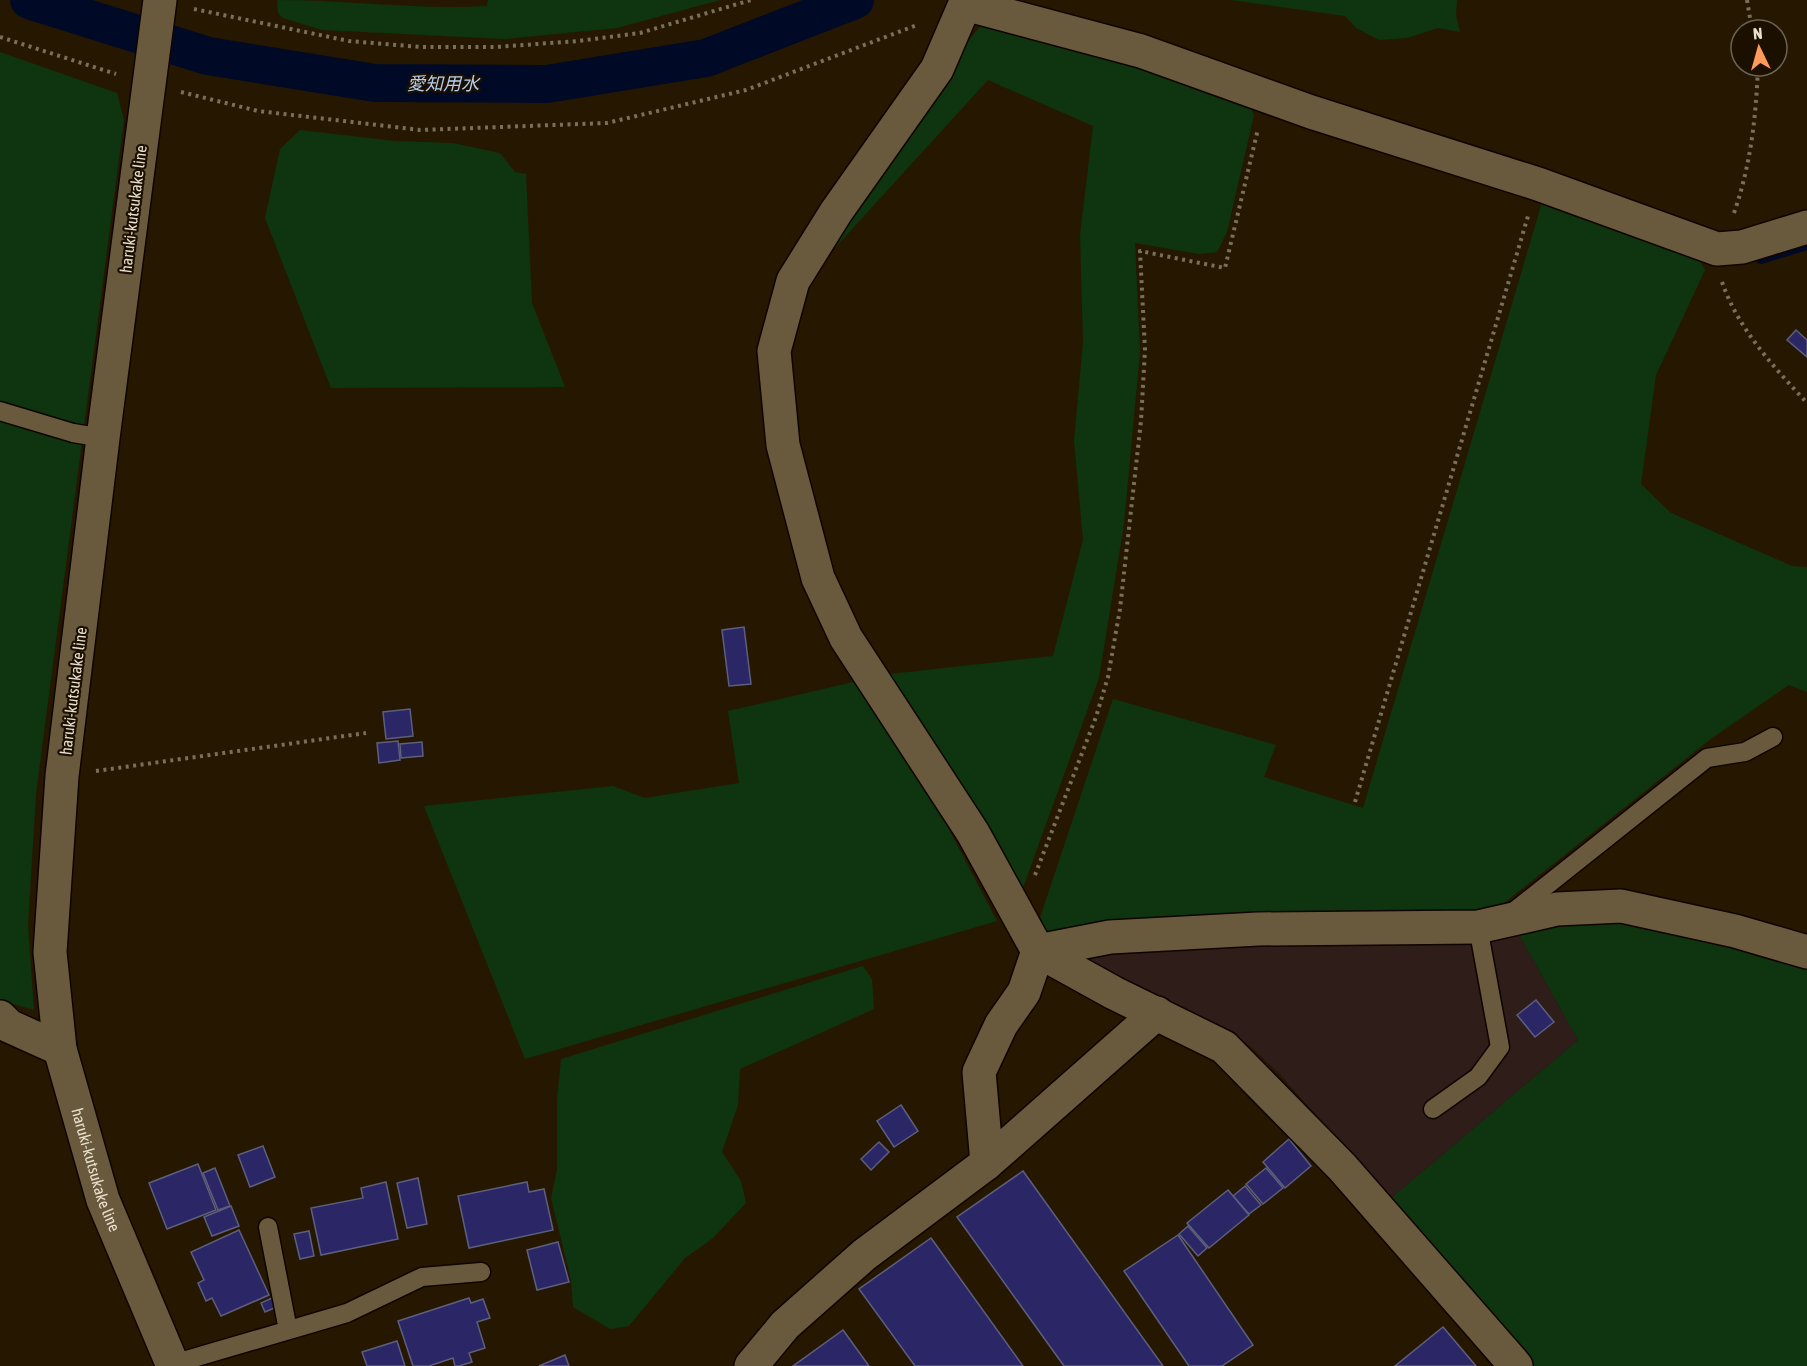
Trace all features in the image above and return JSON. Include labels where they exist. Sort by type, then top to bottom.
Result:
[{"type":"street","name":"haruki-kutsukake line","points":[[159,3],[103,438],[63,776],[50,952],[60,1048],[102,1200],[173,1365]]},
{"type":"street","points":[[1516,1366],[1342,1167],[1224,1047],[1114,993],[1038,951],[972,833],[846,638],[818,578],[783,445],[774,351],[793,281],[836,212],[937,69],[964,4],[1141,51],[1266,96],[1538,184],[1717,249],[1742,247],[1807,227]]},
{"type":"street","points":[[1038,951],[1110,937],[1258,929],[1490,925],[1557,909],[1621,906],[1735,931],[1807,952]]},
{"type":"street","points":[[987,1163],[979,1072],[996,1033],[1024,992],[1038,951]]},
{"type":"street","points":[[751,1366],[785,1325],[864,1255],[987,1163],[1157,1013]]},
{"type":"street","points":[[0,1017],[9,1026],[60,1048]]},
{"type":"lane","points":[[0,411],[73,433],[103,438]]},
{"type":"lane","points":[[1432,1109],[1478,1077],[1500,1047],[1490,925],[1707,758],[1745,752],[1773,737]]},
{"type":"lane","points":[[268,1227],[288,1330]]},
{"type":"lane","points":[[173,1365],[347,1313],[422,1277],[481,1272]]},
{"type":"path","points":[[159,3],[349,41],[421,47],[496,47],[578,41],[640,33],[751,0]]},
{"type":"path","points":[[1747,0],[1750,18]]},
{"type":"path","points":[[0,37],[258,111],[420,130],[607,123],[746,90],[945,6]]},
{"type":"path","points":[[1758,78],[1756,123],[1746,179],[1730,225],[1717,249],[1718,271],[1728,298],[1764,356],[1807,404]]},
{"type":"path","points":[[1022,921],[1037,869],[1096,717],[1108,677],[1120,609],[1141,421],[1145,350],[1140,251],[1225,268],[1266,96]]},
{"type":"path","points":[[1355,802],[1538,184]]},
{"type":"path","points":[[63,776],[366,733]]},
{"type":"shaded area","points":[[1517,931],[1578,1040],[1389,1200],[1280,1074],[1250,1046],[1225,1029],[1090,963],[1096,949]]},
{"type":"green space","points":[[277,0],[461,7],[487,6],[488,0],[720,0],[617,28],[505,39],[322,30],[283,18],[278,13]]},
{"type":"green space","points":[[1231,0],[1457,0],[1456,15],[1460,32],[1438,28],[1407,38],[1379,40],[1356,28],[1345,16]]},
{"type":"green space","points":[[986,19],[1249,103],[1254,115],[1227,232],[1217,252],[1199,254],[1135,243],[1140,352],[1124,524],[1099,678],[1020,896],[890,674],[1053,656],[1083,540],[1074,441],[1083,342],[1080,235],[1093,126],[988,80],[822,262],[961,50]]},
{"type":"green space","points":[[0,52],[117,93],[124,120],[36,794],[28,925],[34,1010],[0,1000]]},
{"type":"green space","points":[[300,130],[395,141],[453,143],[500,153],[515,172],[526,174],[532,303],[565,387],[331,388],[265,218],[280,149]]},
{"type":"green space","points":[[1543,199],[1696,254],[1705,270],[1656,375],[1641,484],[1671,513],[1792,566],[1807,567],[1807,692],[1789,685],[1712,738],[1499,907],[1467,916],[1051,937],[1038,924],[1113,699],[1276,745],[1264,777],[1363,808]]},
{"type":"green space","points":[[862,680],[942,816],[997,921],[525,1059],[424,806],[613,786],[645,798],[739,783],[728,711]]},
{"type":"green space","points":[[1586,914],[1807,963],[1807,1366],[1533,1366],[1389,1200],[1578,1040],[1517,931]]},
{"type":"green space","points":[[863,966],[872,979],[874,1009],[740,1069],[738,1105],[722,1152],[741,1181],[746,1203],[713,1238],[685,1258],[629,1326],[610,1329],[573,1307],[571,1280],[551,1198],[557,1170],[557,1100],[561,1059]]},
{"type":"building","points":[[1796,330],[1807,340],[1807,357],[1787,340]]},
{"type":"building","points":[[744,627],[751,684],[729,686],[722,630]]},
{"type":"building","points":[[410,709],[413,736],[386,739],[383,712]]},
{"type":"building","points":[[398,741],[400,760],[379,763],[377,743]]},
{"type":"building","points":[[422,742],[423,756],[401,758],[400,744]]},
{"type":"building","points":[[1536,1000],[1554,1022],[1535,1037],[1517,1015]]},
{"type":"building","points":[[901,1105],[918,1131],[894,1147],[877,1121]]},
{"type":"building","points":[[1289,1139],[1311,1166],[1285,1188],[1263,1162]]},
{"type":"building","points":[[879,1142],[889,1152],[871,1170],[861,1159]]},
{"type":"building","points":[[263,1146],[275,1177],[250,1187],[238,1155]]},
{"type":"building","points":[[198,1164],[216,1210],[167,1229],[149,1183]]},
{"type":"building","points":[[215,1168],[230,1206],[218,1210],[203,1173]]},
{"type":"building","points":[[1266,1168],[1283,1188],[1263,1204],[1246,1184]]},
{"type":"building","points":[[1023,1171],[1163,1366],[1064,1366],[957,1217]]},
{"type":"building","points":[[418,1178],[427,1224],[407,1228],[397,1183]]},
{"type":"building","points":[[386,1182],[398,1239],[321,1255],[311,1208],[363,1198],[361,1188]]},
{"type":"building","points":[[527,1182],[529,1192],[544,1189],[553,1230],[469,1248],[458,1196]]},
{"type":"building","points":[[1245,1186],[1261,1205],[1249,1214],[1233,1196]]},
{"type":"building","points":[[1228,1190],[1249,1215],[1209,1248],[1187,1223]]},
{"type":"building","points":[[231,1206],[239,1226],[212,1236],[204,1217]]},
{"type":"building","points":[[1188,1226],[1207,1248],[1198,1256],[1179,1234]]},
{"type":"building","points":[[239,1230],[269,1295],[221,1316],[212,1298],[206,1301],[198,1283],[204,1280],[191,1252]]},
{"type":"building","points":[[309,1231],[314,1256],[300,1259],[294,1234]]},
{"type":"building","points":[[1178,1235],[1253,1345],[1222,1366],[1189,1366],[1124,1271]]},
{"type":"building","points":[[931,1238],[1023,1366],[915,1366],[859,1289]]},
{"type":"building","points":[[558,1242],[569,1282],[537,1290],[527,1250]]},
{"type":"building","points":[[272,1298],[277,1307],[265,1312],[261,1303]]},
{"type":"building","points":[[469,1298],[471,1303],[483,1299],[490,1318],[477,1322],[485,1348],[469,1353],[472,1362],[459,1366],[455,1366],[453,1358],[429,1366],[413,1366],[398,1321]]},
{"type":"building","points":[[1443,1327],[1476,1366],[1395,1366]]},
{"type":"building","points":[[843,1330],[869,1366],[793,1366]]},
{"type":"building","points":[[397,1341],[405,1366],[367,1366],[362,1352]]},
{"type":"building","points":[[565,1355],[569,1366],[539,1366]]},
{"type":"waterway","name":"愛知用水","points":[[29,0],[208,56],[375,83],[547,84],[706,58],[855,0]]},
{"type":"waterway","points":[[1761,259],[1807,245]]}]
